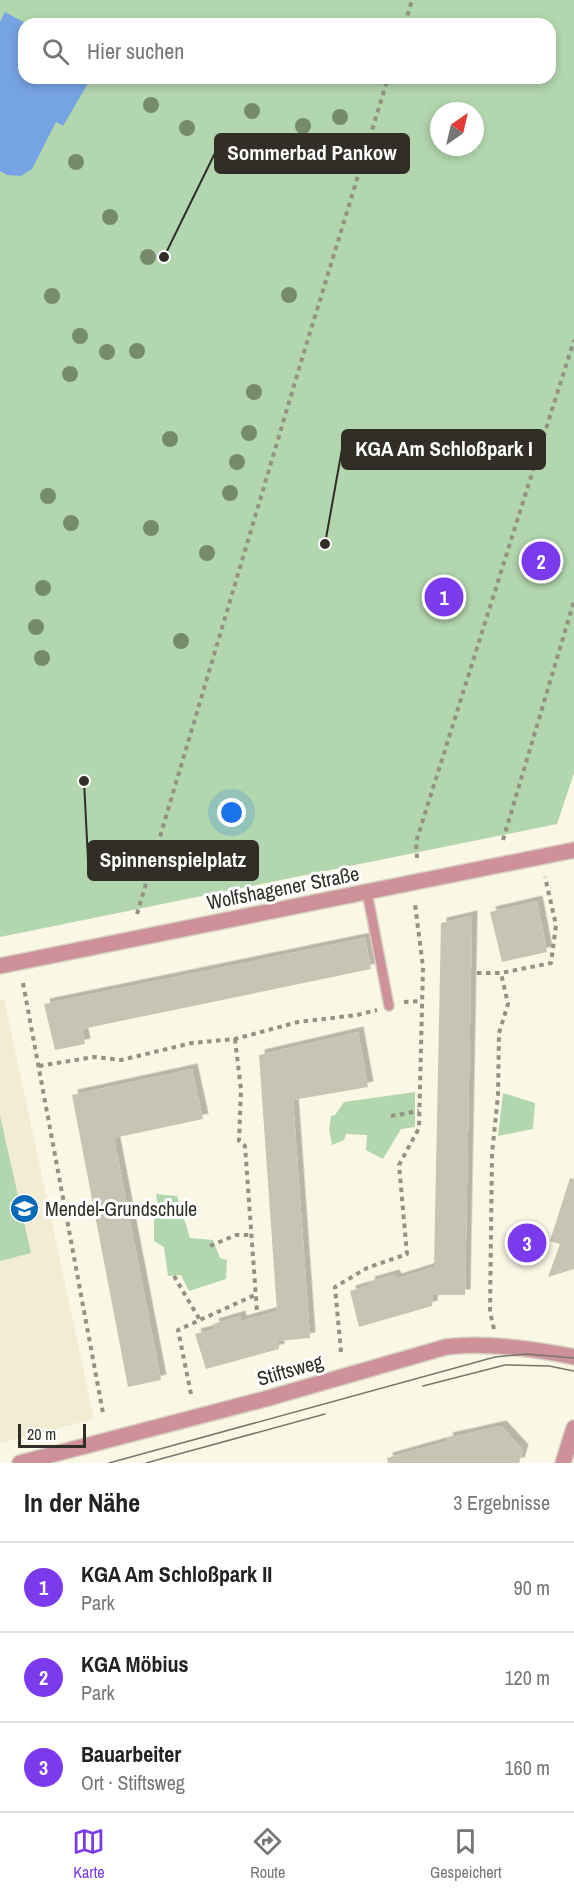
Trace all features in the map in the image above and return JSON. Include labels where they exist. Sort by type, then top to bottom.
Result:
[{"type":"street","name":"Wolfshagener Straße","points":[[0,966],[574,850]]},
{"type":"street","name":"Stiftsweg","points":[[20,1463],[265,1399],[446,1347],[465,1344],[548,1352],[574,1357]]},
{"type":"street","points":[[562,1463],[574,1428]]},
{"type":"lane","points":[[367,892],[388,1006]]},
{"type":"path","points":[[407,18],[412,0]]},
{"type":"path","points":[[137,914],[386,84]]},
{"type":"path","points":[[417,858],[416,842],[574,340]]},
{"type":"path","points":[[503,840],[574,602]]},
{"type":"path","points":[[477,973],[501,973],[551,963],[556,925],[545,877]]},
{"type":"path","points":[[340,1352],[335,1287],[367,1268],[406,1254],[399,1165],[419,1128],[423,967],[415,904]]},
{"type":"path","points":[[490,1312],[492,1154],[498,1095],[499,1033],[508,1004],[501,973]]},
{"type":"path","points":[[23,983],[103,1413]]},
{"type":"path","points":[[39,1066],[94,1057],[121,1060],[192,1043],[235,1039],[298,1022],[357,1015],[405,1002],[422,1001]]},
{"type":"path","points":[[235,1039],[241,1090],[239,1141],[245,1146],[257,1312]]},
{"type":"path","points":[[391,1116],[419,1111]]},
{"type":"path","points":[[210,1246],[236,1235],[251,1235]]},
{"type":"path","points":[[174,1276],[200,1320]]},
{"type":"path","points":[[191,1394],[178,1330],[255,1295]]},
{"type":"shaded area","name":"Mendel-Grundschule","points":[[4,999],[94,1419],[0,1443],[0,1000]]},
{"type":"green space","points":[[0,0],[574,0],[574,773],[557,824],[0,937]]},
{"type":"green space","points":[[415,1092],[415,1127],[401,1129],[383,1159],[366,1150],[367,1135],[346,1134],[344,1140],[332,1145],[329,1129],[331,1116],[335,1115],[344,1102]]},
{"type":"green space","points":[[503,1093],[535,1103],[533,1129],[498,1136]]},
{"type":"green space","points":[[0,1116],[31,1253],[0,1261]]},
{"type":"green space","points":[[156,1194],[177,1196],[190,1238],[213,1240],[220,1258],[227,1260],[226,1279],[189,1291],[181,1275],[168,1276],[164,1247],[154,1241],[154,1215],[159,1213]]},
{"type":"water","points":[[5,12],[18,19],[18,84],[88,84],[63,126],[56,122],[32,169],[21,176],[7,175],[0,171],[0,22]]},
{"type":"building","points":[[537,901],[547,952],[502,962],[490,912]]},
{"type":"building","points":[[472,916],[465,1295],[433,1295],[432,1306],[359,1327],[350,1291],[370,1285],[369,1282],[394,1275],[396,1279],[434,1267],[441,923]]},
{"type":"building","points":[[365,938],[371,969],[82,1029],[85,1044],[55,1050],[44,1004]]},
{"type":"building","points":[[358,1032],[368,1087],[293,1100],[310,1338],[279,1341],[279,1349],[206,1369],[195,1334],[215,1329],[213,1324],[240,1316],[241,1321],[277,1311],[259,1055]]},
{"type":"building","points":[[192,1069],[203,1119],[114,1138],[161,1380],[128,1387],[72,1095]]},
{"type":"building","points":[[570,1178],[574,1179],[574,1269],[548,1277],[560,1244],[550,1241]]},
{"type":"building","points":[[501,1426],[523,1450],[519,1463],[388,1463],[387,1458],[448,1441],[447,1438]]},
{"type":"tram line","points":[[109,1463],[495,1357],[526,1354],[574,1358]]},
{"type":"tram line","points":[[423,1386],[505,1365],[549,1366],[574,1371]]},
{"type":"tram line","points":[[146,1463],[325,1414]]},
{"type":"place","name":"Sommerbad Pankow","points":[[164,257]]},
{"type":"place","name":"KGA Am Schloßpark I","points":[[325,544]]},
{"type":"place","name":"KGA Möbius","points":[[541,561]]},
{"type":"place","name":"KGA Am Schloßpark II","points":[[444,597]]},
{"type":"place","name":"Spinnenspielplatz","points":[[84,781]]},
{"type":"place","name":"Mendel-Grundschule","points":[[24,1209]]},
{"type":"place","name":"Bauarbeiter","points":[[527,1243]]}]
